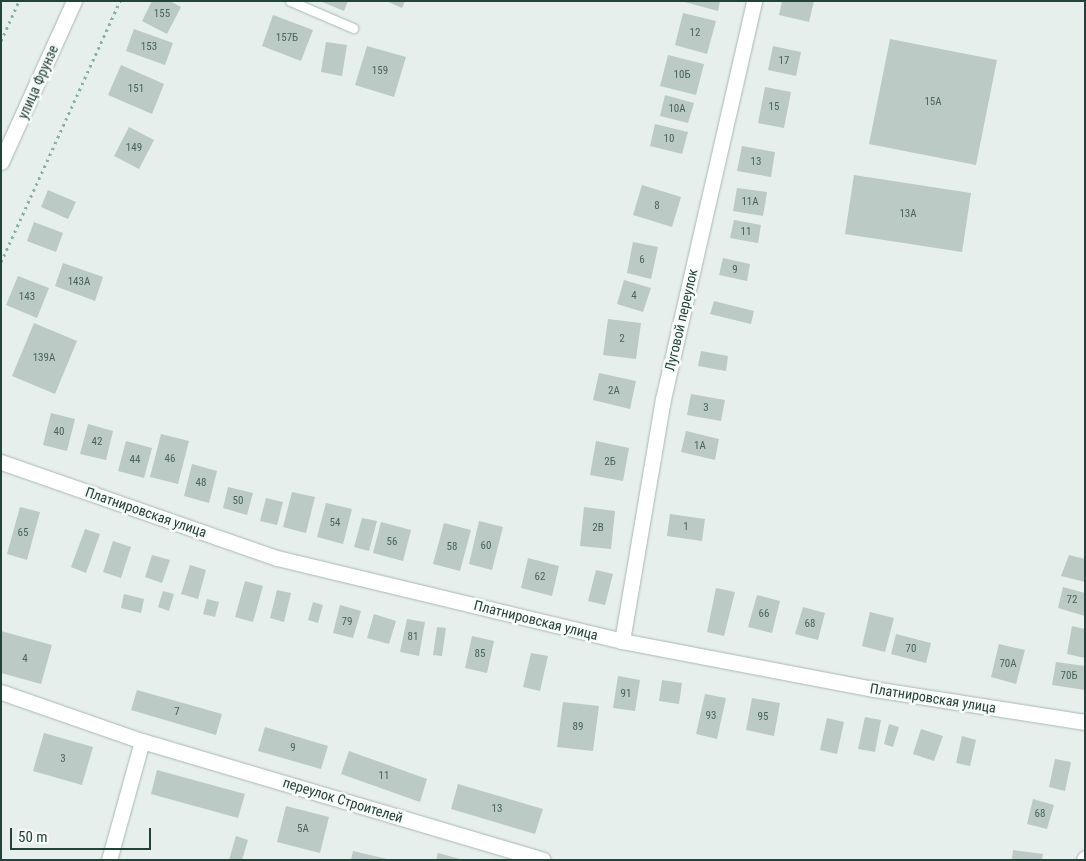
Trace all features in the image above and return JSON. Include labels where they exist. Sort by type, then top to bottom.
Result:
[{"type":"street","name":"улица Фрунзе","points":[[1,162],[74,1]]},
{"type":"street","name":"Луговой переулок","points":[[622,641],[663,399],[754,1]]},
{"type":"street","name":"Платнировская улица","points":[[1,462],[277,558],[622,641],[874,689],[1085,722]]},
{"type":"street","name":"переулок Строителей","points":[[1,692],[142,741],[543,860]]},
{"type":"street","points":[[109,860],[142,741]]},
{"type":"lane","points":[[290,1],[353,28]]},
{"type":"path","points":[[1,41],[19,1]]},
{"type":"path","points":[[1,262],[120,1]]},
{"type":"building","points":[[152,1],[170,1],[181,7],[167,34],[142,21]]},
{"type":"building","points":[[320,1],[348,1],[344,11]]},
{"type":"building","points":[[386,1],[405,1],[402,8]]},
{"type":"building","points":[[681,1],[720,1],[718,11]]},
{"type":"building","points":[[782,1],[814,1],[809,22],[779,15]]},
{"type":"building","points":[[683,13],[716,21],[707,54],[675,45]]},
{"type":"building","points":[[273,15],[313,30],[301,61],[262,46]]},
{"type":"building","points":[[134,29],[173,43],[165,65],[126,51]]},
{"type":"building","points":[[890,39],[997,60],[976,165],[869,144]]},
{"type":"building","points":[[326,42],[347,45],[342,76],[321,72]]},
{"type":"building","points":[[367,46],[406,57],[394,97],[355,85]]},
{"type":"building","points":[[773,46],[801,52],[796,76],[768,70]]},
{"type":"building","points":[[668,55],[704,64],[696,95],[660,86]]},
{"type":"building","points":[[121,65],[164,84],[152,114],[108,95]]},
{"type":"building","points":[[765,87],[791,92],[784,128],[758,123]]},
{"type":"building","points":[[665,95],[694,103],[688,123],[660,116]]},
{"type":"building","points":[[655,124],[688,132],[682,154],[650,146]]},
{"type":"building","points":[[129,127],[154,140],[139,169],[114,156]]},
{"type":"building","points":[[742,146],[775,152],[771,177],[737,171]]},
{"type":"building","points":[[854,175],[971,193],[962,252],[845,234]]},
{"type":"building","points":[[642,185],[681,197],[672,227],[633,215]]},
{"type":"building","points":[[737,188],[767,192],[763,216],[733,211]]},
{"type":"building","points":[[48,190],[76,202],[68,219],[41,207]]},
{"type":"building","points":[[734,220],[761,225],[758,243],[730,238]]},
{"type":"building","points":[[34,222],[63,233],[56,252],[27,241]]},
{"type":"building","points":[[633,242],[658,247],[651,279],[627,273]]},
{"type":"building","points":[[723,258],[750,264],[747,281],[719,275]]},
{"type":"building","points":[[63,263],[103,277],[95,301],[55,286]]},
{"type":"building","points":[[18,276],[49,288],[37,318],[6,305]]},
{"type":"building","points":[[624,280],[651,288],[643,312],[617,304]]},
{"type":"building","points":[[714,301],[754,311],[751,324],[710,314]]},
{"type":"building","points":[[608,319],[641,323],[636,359],[603,355]]},
{"type":"building","points":[[34,323],[77,341],[55,394],[12,376]]},
{"type":"building","points":[[701,351],[728,356],[726,371],[698,366]]},
{"type":"building","points":[[599,373],[636,381],[630,409],[593,400]]},
{"type":"building","points":[[691,394],[725,400],[721,421],[687,415]]},
{"type":"building","points":[[51,413],[75,419],[67,451],[43,445]]},
{"type":"building","points":[[88,424],[113,431],[106,460],[80,454]]},
{"type":"building","points":[[686,431],[719,439],[715,460],[681,452]]},
{"type":"building","points":[[161,434],[189,441],[178,484],[150,477]]},
{"type":"building","points":[[126,441],[152,448],[144,478],[118,471]]},
{"type":"building","points":[[596,441],[629,448],[623,481],[590,475]]},
{"type":"building","points":[[192,464],[217,471],[209,503],[184,496]]},
{"type":"building","points":[[228,487],[253,493],[247,515],[223,508]]},
{"type":"building","points":[[292,492],[315,497],[306,533],[283,527]]},
{"type":"building","points":[[266,498],[283,502],[277,525],[260,521]]},
{"type":"building","points":[[326,503],[352,509],[343,544],[317,537]]},
{"type":"building","points":[[20,507],[40,512],[27,560],[7,554]]},
{"type":"building","points":[[584,507],[615,511],[611,549],[580,546]]},
{"type":"building","points":[[670,514],[705,519],[702,541],[667,536]]},
{"type":"building","points":[[362,518],[377,521],[369,551],[354,547]]},
{"type":"building","points":[[479,521],[503,527],[492,570],[469,564]]},
{"type":"building","points":[[381,522],[411,530],[403,561],[373,553]]},
{"type":"building","points":[[444,523],[471,530],[460,571],[433,564]]},
{"type":"building","points":[[85,529],[100,534],[86,573],[71,567]]},
{"type":"building","points":[[113,541],[131,547],[121,578],[103,572]]},
{"type":"building","points":[[152,555],[170,560],[162,583],[145,577]]},
{"type":"building","points":[[1069,555],[1085,559],[1085,582],[1061,576]]},
{"type":"building","points":[[528,558],[559,566],[552,596],[521,588]]},
{"type":"building","points":[[190,565],[206,570],[198,599],[181,594]]},
{"type":"building","points":[[596,570],[613,574],[605,605],[588,601]]},
{"type":"building","points":[[245,581],[263,586],[253,622],[235,617]]},
{"type":"building","points":[[1063,587],[1085,593],[1085,616],[1058,608]]},
{"type":"building","points":[[716,588],[735,592],[724,636],[707,632]]},
{"type":"building","points":[[277,590],[291,593],[284,622],[270,618]]},
{"type":"building","points":[[163,591],[174,594],[169,611],[158,607]]},
{"type":"building","points":[[124,594],[144,599],[141,613],[121,608]]},
{"type":"building","points":[[757,595],[780,601],[772,633],[748,627]]},
{"type":"building","points":[[207,599],[219,602],[215,617],[203,614]]},
{"type":"building","points":[[313,602],[323,605],[318,623],[308,620]]},
{"type":"building","points":[[340,605],[361,611],[353,638],[333,633]]},
{"type":"building","points":[[803,607],[825,613],[818,640],[795,634]]},
{"type":"building","points":[[870,612],[894,618],[885,652],[862,646]]},
{"type":"building","points":[[374,614],[396,621],[389,644],[367,638]]},
{"type":"building","points":[[407,619],[425,622],[419,656],[400,652]]},
{"type":"building","points":[[1072,626],[1085,629],[1085,658],[1067,654]]},
{"type":"building","points":[[437,627],[446,628],[442,656],[433,655]]},
{"type":"building","points":[[1,631],[52,645],[41,684],[1,673]]},
{"type":"building","points":[[896,634],[931,643],[926,663],[891,654]]},
{"type":"building","points":[[472,636],[494,641],[487,673],[465,668]]},
{"type":"building","points":[[999,644],[1025,650],[1016,684],[991,677]]},
{"type":"building","points":[[531,653],[548,656],[540,691],[523,687]]},
{"type":"building","points":[[1056,662],[1085,666],[1085,690],[1052,685]]},
{"type":"building","points":[[618,676],[640,680],[635,711],[613,708]]},
{"type":"building","points":[[662,680],[682,683],[679,704],[659,701]]},
{"type":"building","points":[[137,690],[222,714],[216,735],[131,710]]},
{"type":"building","points":[[705,694],[726,698],[717,739],[696,734]]},
{"type":"building","points":[[752,698],[780,703],[774,736],[746,730]]},
{"type":"building","points":[[563,702],[599,706],[593,751],[557,747]]},
{"type":"building","points":[[865,717],[881,720],[875,752],[858,749]]},
{"type":"building","points":[[827,718],[844,722],[837,754],[820,750]]},
{"type":"building","points":[[889,724],[899,727],[893,747],[884,744]]},
{"type":"building","points":[[265,727],[328,746],[321,769],[258,751]]},
{"type":"building","points":[[921,729],[943,736],[934,761],[913,754]]},
{"type":"building","points":[[44,733],[93,747],[82,785],[33,771]]},
{"type":"building","points":[[962,736],[976,740],[970,766],[956,763]]},
{"type":"building","points":[[349,751],[427,779],[420,802],[341,774]]},
{"type":"building","points":[[1055,759],[1071,762],[1065,791],[1049,787]]},
{"type":"building","points":[[157,770],[245,794],[238,818],[151,794]]},
{"type":"building","points":[[458,784],[543,809],[535,834],[451,809]]},
{"type":"building","points":[[1033,799],[1054,805],[1047,829],[1027,824]]},
{"type":"building","points":[[286,806],[329,817],[320,853],[277,842]]},
{"type":"building","points":[[236,836],[248,840],[242,860],[229,860]]},
{"type":"building","points":[[1013,850],[1043,854],[1042,860],[1012,860]]},
{"type":"building","points":[[353,851],[387,859],[387,860],[351,860]]},
{"type":"building","points":[[438,853],[460,859],[460,860],[436,860]]}]
